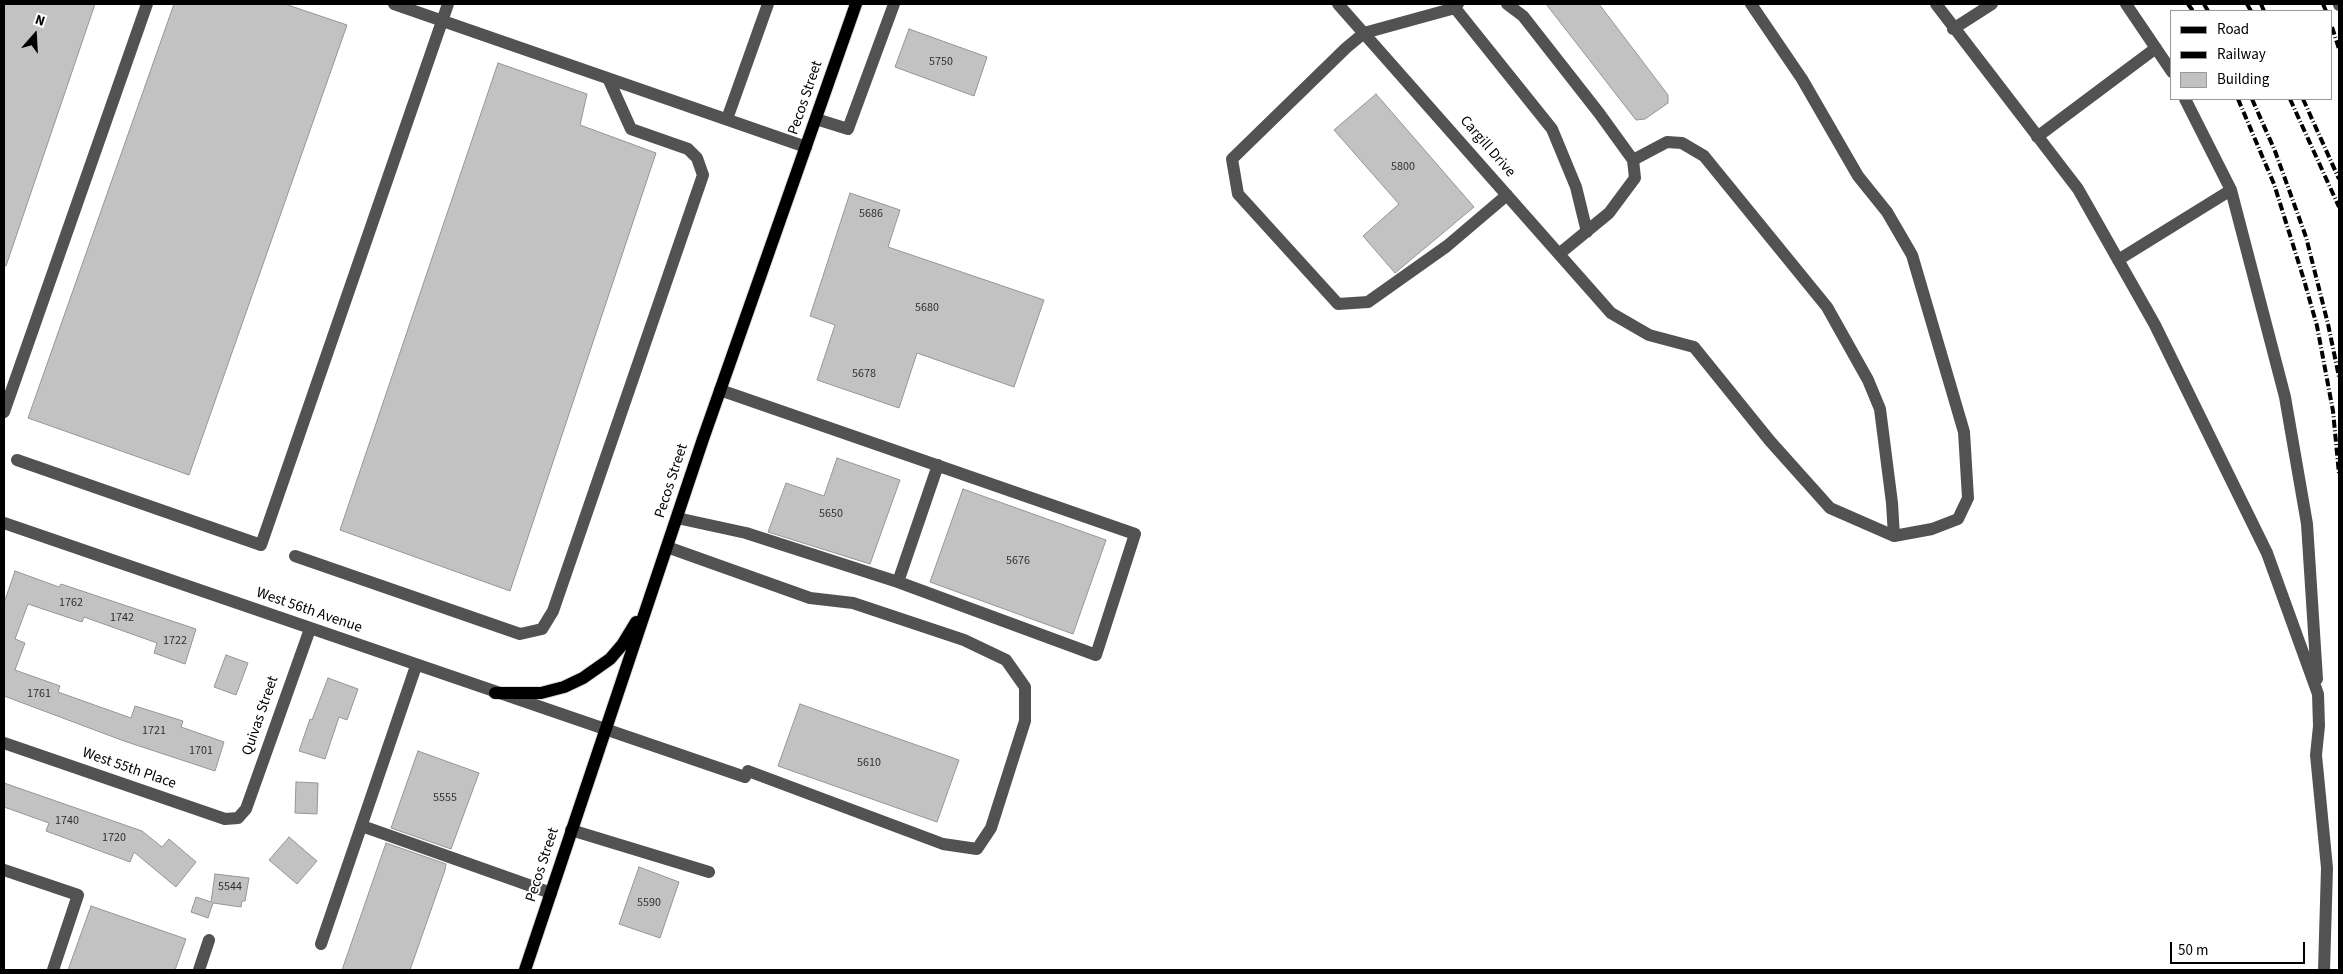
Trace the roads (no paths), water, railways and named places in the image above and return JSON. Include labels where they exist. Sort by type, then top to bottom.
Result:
[{"type":"main road","name":"Pecos Street","points":[[525,970],[604,730],[720,390],[856,4]]},
{"type":"main road","points":[[495,692],[541,693],[564,687],[583,678],[610,659],[622,645],[650,598]]},
{"type":"street","points":[[4,412],[147,4]]},
{"type":"street","points":[[394,4],[806,147]]},
{"type":"street","points":[[17,460],[261,545],[448,4]]},
{"type":"street","points":[[727,119],[768,4]]},
{"type":"street","points":[[816,119],[848,130],[894,4]]},
{"type":"street","name":"Cargill Drive","points":[[1338,4],[1611,313],[1649,335],[1694,347],[1770,441],[1830,508],[1894,536]]},
{"type":"street","points":[[1507,4],[1522,16],[1599,112],[1633,160],[1635,178],[1609,214],[1559,254]]},
{"type":"street","points":[[1633,160],[1666,142],[1682,143],[1704,156],[1827,307],[1868,380],[1880,409],[1894,536],[1932,529],[1958,519],[1968,498],[1964,432],[1912,255],[1888,212],[1858,176],[1802,78],[1751,4]]},
{"type":"street","points":[[1936,4],[2078,189],[2155,325],[2267,553],[2318,694]]},
{"type":"street","points":[[1953,28],[1992,4]]},
{"type":"street","points":[[2126,4],[2170,69]]},
{"type":"street","points":[[1507,195],[1446,246],[1368,302],[1338,304],[1238,194],[1232,159],[1364,33],[1457,6],[1552,129],[1576,187],[1587,232]]},
{"type":"street","points":[[2037,137],[2156,48]]},
{"type":"street","points":[[295,556],[520,634],[542,629],[554,612],[703,175],[697,158],[688,148],[631,129],[608,78]]},
{"type":"street","points":[[2186,100],[2231,190],[2285,397],[2307,524],[2318,694],[2319,726],[2316,755],[2327,868],[2324,970]]},
{"type":"street","points":[[2118,260],[2231,190]]},
{"type":"street","points":[[677,518],[746,533],[898,582],[1096,655],[1135,534],[720,390]]},
{"type":"street","points":[[898,582],[938,465]]},
{"type":"street","name":"West 56th Avenue","points":[[4,523],[604,730],[747,774],[943,844],[977,849],[991,828],[1025,721],[1025,686],[1006,660],[964,640],[853,603],[810,598],[667,547]]},
{"type":"street","name":"Quivas Street","points":[[243,814],[310,628]]},
{"type":"street","points":[[321,944],[416,666]]},
{"type":"street","name":"West 55th Place","points":[[4,743],[225,819],[232,820],[243,814]]},
{"type":"street","points":[[362,826],[551,893]]},
{"type":"street","points":[[571,830],[709,872]]},
{"type":"street","points":[[4,870],[78,895],[53,970]]},
{"type":"street","points":[[203,969],[210,940]]},
{"type":"railway","points":[[2188,4],[2192,10]]},
{"type":"railway","points":[[2204,4],[2207,10]]},
{"type":"railway","points":[[2247,4],[2250,10]]},
{"type":"railway","points":[[2261,4],[2264,10]]},
{"type":"railway","points":[[2323,4],[2326,10]]},
{"type":"railway","points":[[2333,30],[2339,49]]},
{"type":"railway","points":[[2238,100],[2274,184],[2317,326],[2333,411],[2339,474]]},
{"type":"railway","points":[[2252,100],[2275,151],[2306,237],[2339,377]]},
{"type":"railway","points":[[2290,100],[2339,207]]},
{"type":"railway","points":[[2303,100],[2339,179]]}]
